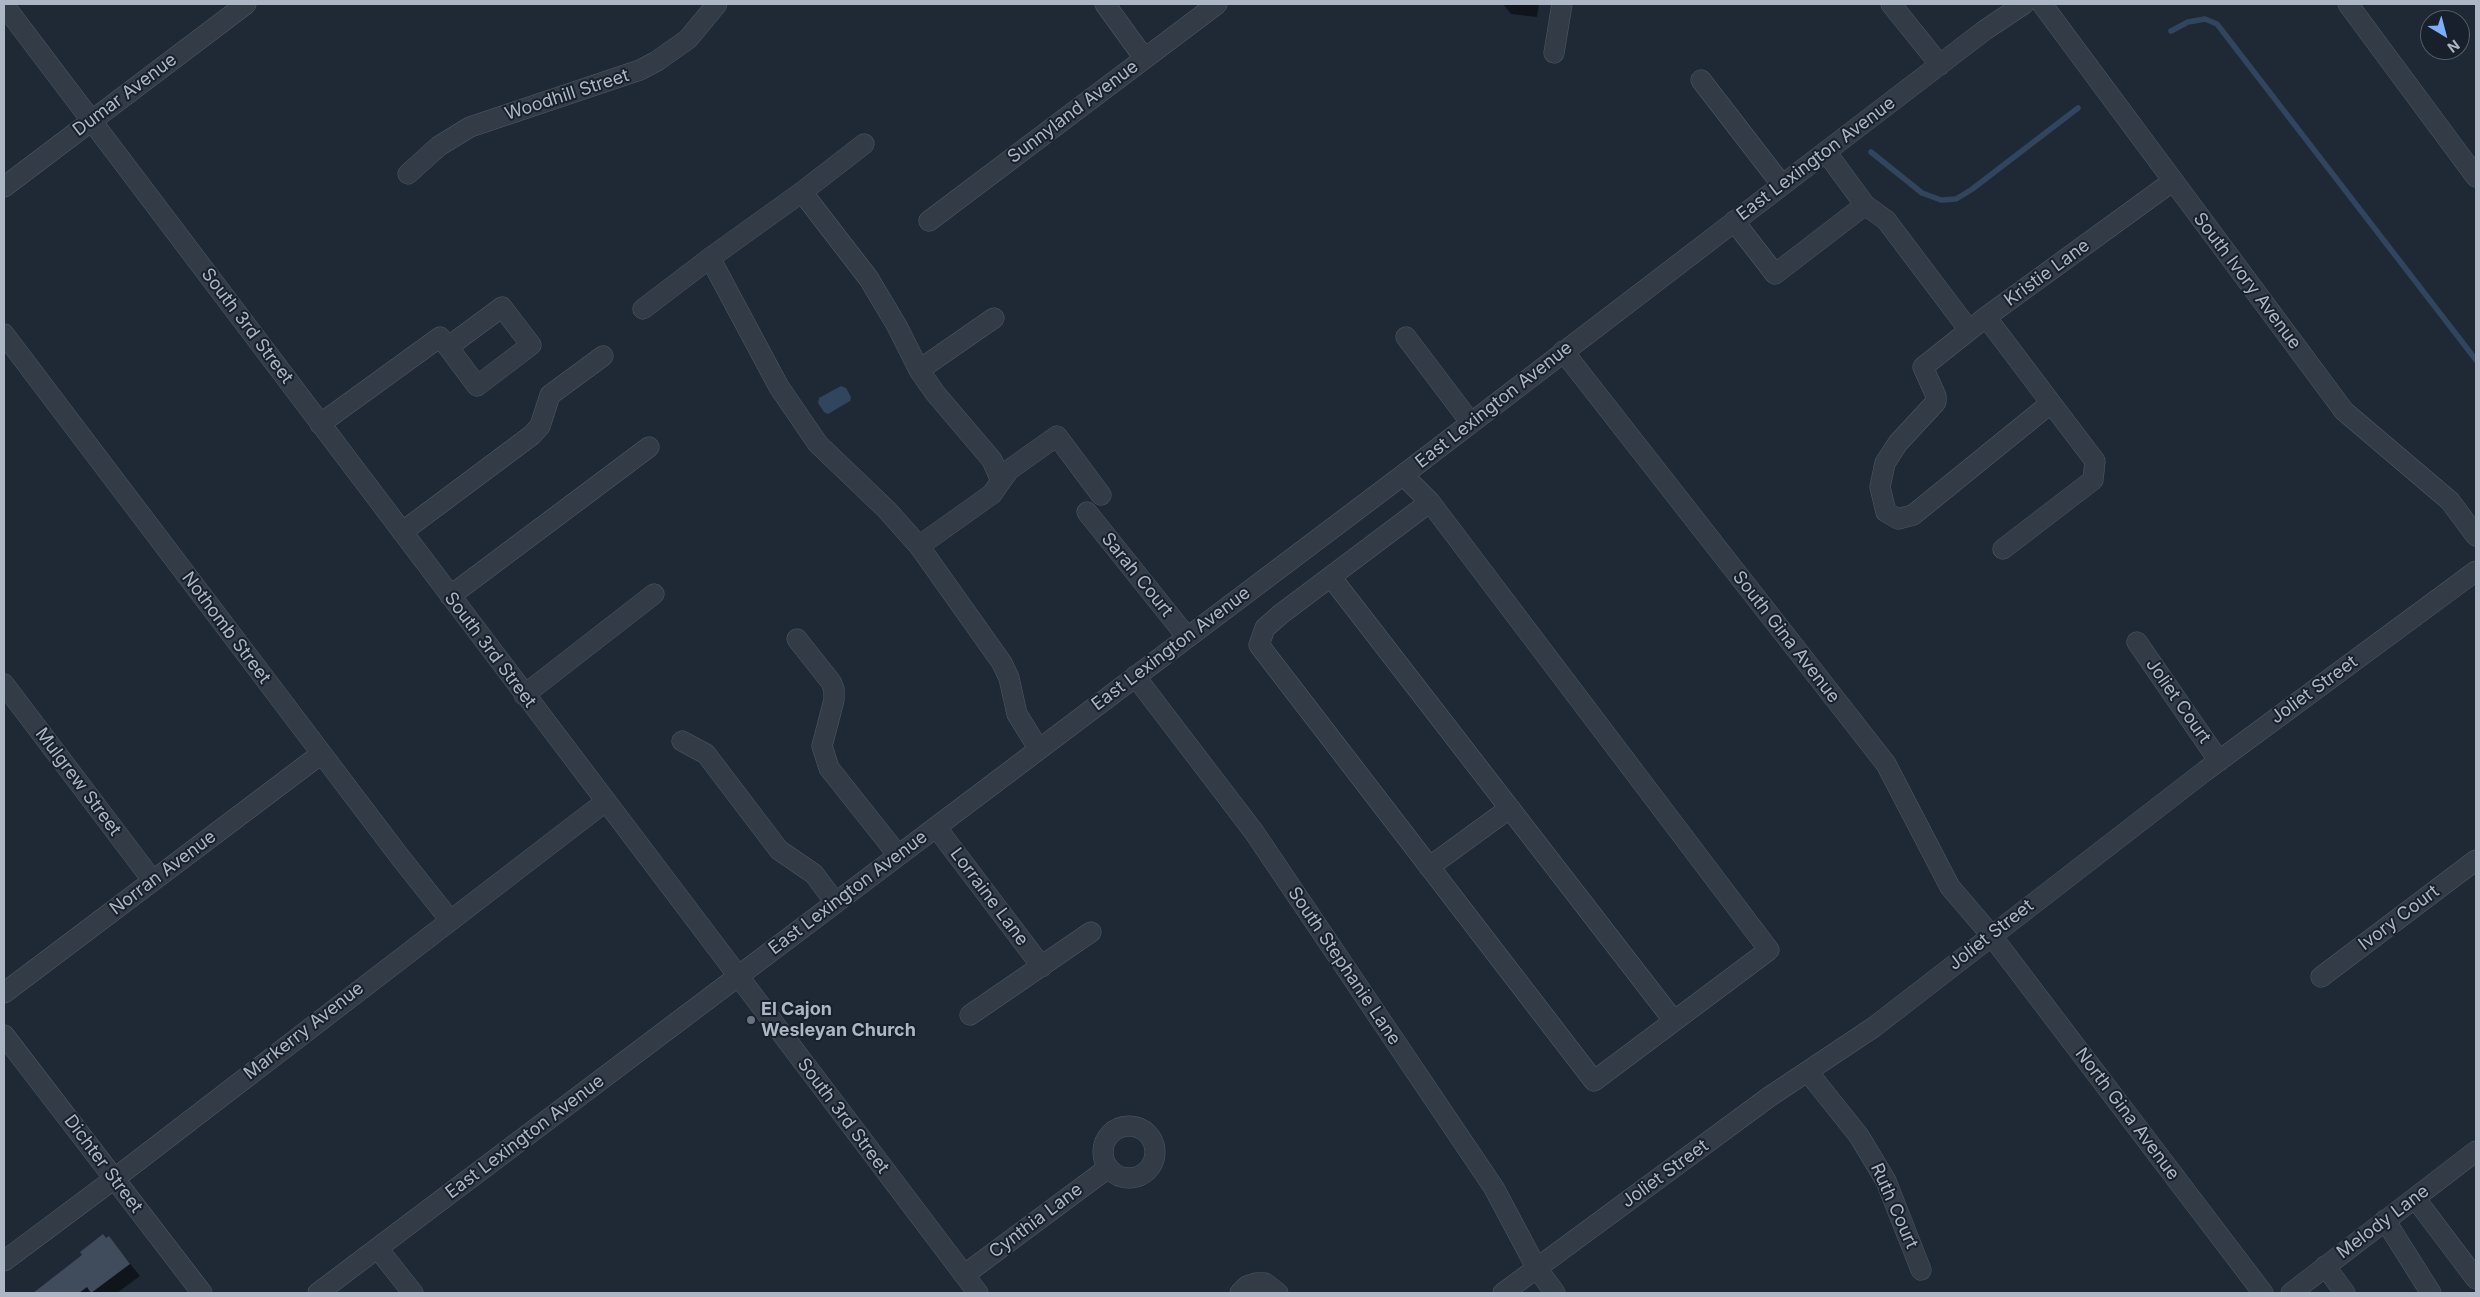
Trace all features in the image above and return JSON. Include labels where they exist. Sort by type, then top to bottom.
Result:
[{"type":"street","name":"Dumar Avenue","points":[[4,187],[246,4]]},
{"type":"street","name":"Woodhill Street","points":[[408,174],[439,146],[470,127],[640,70],[657,61],[688,39],[717,4]]},
{"type":"street","points":[[1105,4],[1144,58]]},
{"type":"street","name":"Sunnyland Avenue","points":[[929,221],[1216,4]]},
{"type":"street","points":[[1554,53],[1562,4]]},
{"type":"street","points":[[1891,4],[1940,65]]},
{"type":"street","name":"East Lexington Avenue","points":[[318,1293],[1038,748],[1403,475],[1940,65],[2024,4]]},
{"type":"street","name":"South Ivory Avenue","points":[[2042,4],[2344,411],[2450,501],[2476,536]]},
{"type":"street","points":[[2348,4],[2476,177]]},
{"type":"street","name":"South 3rd Street","points":[[5,11],[92,120],[524,695],[970,1283]]},
{"type":"street","points":[[1701,80],[1782,185]]},
{"type":"street","points":[[643,309],[864,144]]},
{"type":"street","points":[[1826,152],[1865,205],[1886,220],[1969,330]]},
{"type":"street","name":"Kristie Lane","points":[[2051,403],[1914,514],[1898,519],[1886,512],[1880,487],[1885,463],[1898,444],[1936,402],[1936,396],[1922,367],[1986,316],[2173,181]]},
{"type":"street","points":[[802,192],[869,279],[897,326],[919,370],[935,393],[992,460],[1001,481]]},
{"type":"street","points":[[1734,222],[1775,274],[1865,205]]},
{"type":"street","points":[[710,258],[779,387],[818,444],[919,546],[1002,663],[1009,678],[1017,714],[1038,748]]},
{"type":"street","points":[[1986,316],[2095,461],[2093,480],[2002,548]]},
{"type":"street","points":[[919,370],[994,318]]},
{"type":"street","name":"Nothomb Street","points":[[4,334],[321,754],[450,920]]},
{"type":"street","points":[[320,424],[440,337],[448,347]]},
{"type":"street","points":[[1406,337],[1471,423]]},
{"type":"street","name":"South Gina Avenue","points":[[1563,351],[1886,764],[1950,887],[1991,935]]},
{"type":"street","points":[[402,532],[532,435],[540,426],[550,395],[603,356]]},
{"type":"street","points":[[919,546],[992,494],[1009,470],[1057,436],[1101,494]]},
{"type":"street","points":[[450,596],[648,447]]},
{"type":"street","points":[[1403,475],[1430,502],[1769,950],[1594,1081],[1259,645],[1265,628],[1430,502]]},
{"type":"street","name":"Sarah Court","points":[[1087,512],[1187,638]]},
{"type":"street","name":"Joliet Street","points":[[1503,1293],[1769,1097],[1874,1027],[2219,760],[2476,571]]},
{"type":"street","points":[[1331,577],[1674,1021]]},
{"type":"street","points":[[524,695],[654,594]]},
{"type":"street","points":[[797,639],[831,682],[834,689],[834,700],[822,746],[829,768],[898,855]]},
{"type":"street","name":"Joliet Court","points":[[2137,642],[2219,760]]},
{"type":"street","name":"South Stephanie Lane","points":[[1135,676],[1254,832],[1494,1188],[1536,1267],[1555,1293]]},
{"type":"street","name":"Mulgrew Street","points":[[4,684],[153,881]]},
{"type":"street","points":[[682,741],[706,754],[779,850],[814,874],[835,902]]},
{"type":"street","name":"Norran Avenue","points":[[4,994],[321,754]]},
{"type":"street","name":"Markerry Avenue","points":[[4,1261],[114,1180],[605,802]]},
{"type":"street","points":[[1429,867],[1510,808]]},
{"type":"street","name":"Lorraine Lane","points":[[936,827],[1042,967]]},
{"type":"street","name":"Ivory Court","points":[[2321,977],[2476,860]]},
{"type":"street","points":[[970,1015],[1091,932]]},
{"type":"street","name":"North Gina Avenue","points":[[1991,935],[2263,1293]]},
{"type":"street","name":"Dichter Street","points":[[4,1035],[202,1293]]},
{"type":"street","name":"Ruth Court","points":[[1808,1072],[1859,1136],[1886,1181],[1921,1270]]},
{"type":"street","name":"Melody Lane","points":[[2291,1293],[2476,1151]]},
{"type":"street","name":"Cynthia Lane","points":[[970,1283],[1108,1168]]},
{"type":"street","points":[[2415,1198],[2476,1279]]},
{"type":"street","points":[[2385,1220],[2432,1293]]},
{"type":"street","points":[[378,1249],[413,1293]]},
{"type":"street","points":[[2325,1266],[2345,1293]]},
{"type":"street","points":[[1240,1293],[1247,1286],[1256,1283],[1265,1284],[1278,1293]]},
{"type":"water","points":[[841,386],[846,388],[851,397],[850,401],[828,414],[824,412],[818,403],[819,398]]},
{"type":"building","points":[[103,1234],[106,1238],[109,1236],[130,1264],[91,1293],[87,1287],[79,1293],[33,1293],[82,1255],[80,1252]]},
{"type":"waterway","points":[[2171,31],[2188,22],[2205,19],[2217,24],[2476,360]]},
{"type":"waterway","points":[[1871,152],[1922,193],[1941,200],[1956,199],[1971,190],[2078,108]]},
{"type":"place","name":"El Cajon Wesleyan Church","points":[[751,1020]]}]
